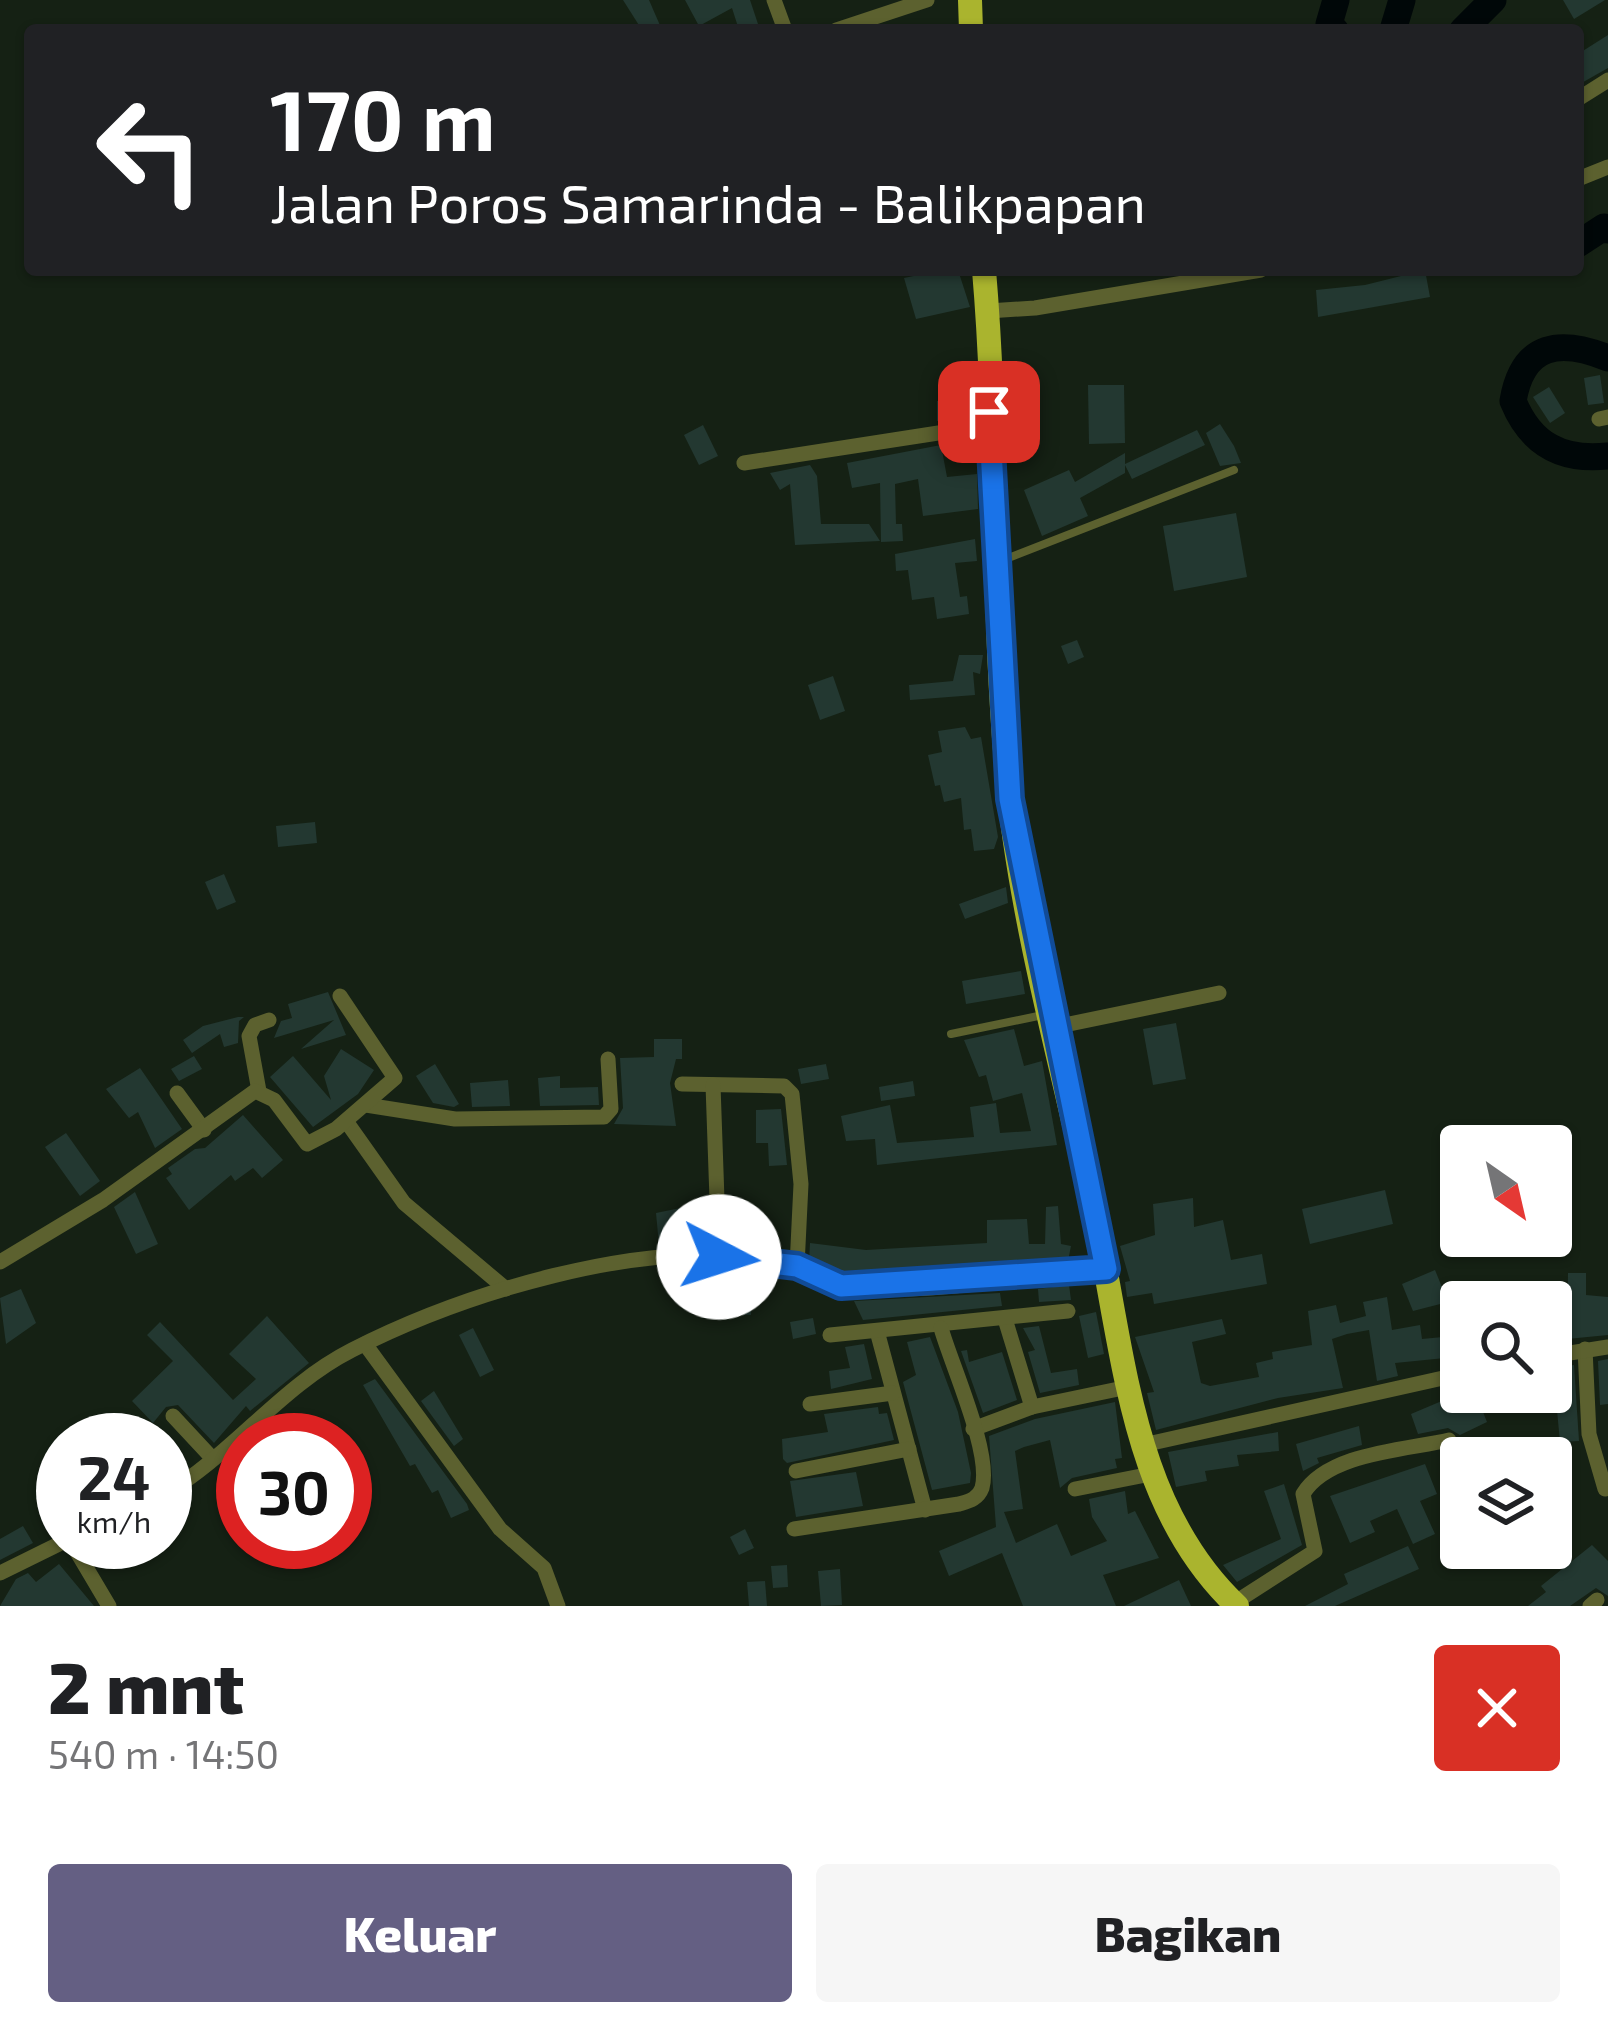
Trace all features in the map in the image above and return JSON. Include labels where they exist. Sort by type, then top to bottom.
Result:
[{"type":"highway","points":[[985,276],[1010,799],[1128,1387],[1151,1474],[1178,1533],[1235,1604]]},
{"type":"street","points":[[854,24],[927,0]]},
{"type":"street","points":[[988,311],[1035,308],[1225,276]]},
{"type":"street","points":[[744,463],[990,425]]},
{"type":"street","points":[[1053,1020],[1219,993]]},
{"type":"street","points":[[269,1020],[255,1025],[249,1036],[259,1091],[274,1100],[307,1144],[366,1105],[395,1075],[340,996]]},
{"type":"street","points":[[366,1105],[455,1119],[604,1117],[611,1109],[608,1059]]},
{"type":"street","points":[[682,1084],[784,1086],[792,1094],[801,1184],[797,1266]]},
{"type":"street","points":[[713,1085],[719,1257]]},
{"type":"street","points":[[0,1262],[259,1091]]},
{"type":"street","points":[[177,1093],[204,1130]]},
{"type":"street","points":[[346,1120],[404,1204],[506,1289]]},
{"type":"street","points":[[192,1474],[322,1367],[365,1344],[506,1289],[612,1263],[719,1257],[797,1266],[841,1286],[887,1287],[1106,1269]]},
{"type":"street","points":[[830,1335],[941,1328],[1068,1311]]},
{"type":"street","points":[[1005,1319],[1032,1408]]},
{"type":"street","points":[[794,1529],[970,1501],[980,1491],[973,1429],[941,1328]]},
{"type":"street","points":[[877,1331],[925,1510]]},
{"type":"street","points":[[365,1344],[500,1529],[544,1568],[558,1606]]},
{"type":"street","points":[[1572,1352],[1608,1347]]},
{"type":"street","points":[[1586,1349],[1589,1434],[1605,1490]]},
{"type":"street","points":[[1143,1445],[1440,1379]]},
{"type":"street","points":[[973,1429],[1032,1408],[1128,1387]]},
{"type":"street","points":[[810,1404],[893,1393]]},
{"type":"street","points":[[192,1436],[213,1459]]},
{"type":"street","points":[[1235,1604],[1315,1550],[1303,1494],[1311,1480],[1355,1462],[1440,1442]]},
{"type":"street","points":[[796,1471],[909,1448]]},
{"type":"street","points":[[1076,1489],[1151,1474]]},
{"type":"street","points":[[0,1573],[36,1556]]},
{"type":"street","points":[[85,1569],[109,1606]]},
{"type":"lane","points":[[997,562],[1234,470]]},
{"type":"lane","points":[[951,1034],[1053,1020]]},
{"type":"building","points":[[623,0],[649,0],[659,24],[638,24]]},
{"type":"building","points":[[685,0],[750,0],[758,24],[737,24],[732,8],[698,24]]},
{"type":"building","points":[[1563,0],[1605,0],[1574,19]]},
{"type":"building","points":[[1608,35],[1608,68],[1584,82],[1584,50]]},
{"type":"building","points":[[960,276],[970,307],[916,319],[904,278]]},
{"type":"building","points":[[1401,276],[1426,276],[1430,297],[1318,317],[1316,290]]},
{"type":"building","points":[[1600,375],[1604,403],[1588,405],[1584,378]]},
{"type":"building","points":[[1088,385],[1124,385],[1125,443],[1089,444]]},
{"type":"building","points":[[1549,387],[1565,413],[1550,423],[1533,397]]},
{"type":"building","points":[[937,401],[969,401],[969,416],[937,421]]},
{"type":"building","points":[[1220,424],[1241,463],[1220,466],[1206,433]]},
{"type":"building","points":[[703,425],[718,456],[699,465],[684,435]]},
{"type":"building","points":[[1197,430],[1205,445],[1132,479],[1125,465],[1125,473],[1080,498],[1088,516],[1042,536],[1024,490],[1069,470],[1075,482],[1125,453],[1125,464]]},
{"type":"building","points":[[941,445],[947,477],[977,474],[978,509],[923,516],[918,479],[895,484],[896,524],[902,524],[903,541],[881,542],[880,483],[852,488],[847,463]]},
{"type":"building","points":[[810,465],[817,476],[821,524],[869,524],[880,541],[795,545],[790,484],[780,490],[770,473]]},
{"type":"building","points":[[1236,513],[1247,577],[1174,591],[1163,526]]},
{"type":"building","points":[[975,539],[977,561],[955,563],[960,597],[967,596],[969,614],[937,619],[934,597],[912,600],[908,570],[896,571],[895,554]]},
{"type":"building","points":[[1077,640],[1084,657],[1068,664],[1061,646]]},
{"type":"building","points":[[959,655],[983,655],[980,674],[973,672],[975,695],[910,700],[909,685],[953,681]]},
{"type":"building","points":[[833,676],[845,711],[820,720],[808,685]]},
{"type":"building","points":[[965,727],[971,739],[981,737],[998,837],[994,849],[974,851],[971,829],[964,830],[961,798],[944,802],[940,785],[935,786],[928,755],[942,752],[938,731]]},
{"type":"building","points":[[315,822],[317,843],[278,847],[276,826]]},
{"type":"building","points":[[224,874],[236,902],[217,910],[205,882]]},
{"type":"building","points":[[1006,887],[1008,903],[965,919],[959,904]]},
{"type":"building","points":[[1021,971],[1025,994],[966,1004],[962,981]]},
{"type":"building","points":[[328,992],[346,1035],[301,1049],[334,1020],[274,1038],[281,1021],[292,1018],[288,1004]]},
{"type":"building","points":[[244,1017],[239,1021],[238,1043],[224,1047],[220,1034],[192,1053],[183,1040],[203,1026]]},
{"type":"building","points":[[1176,1023],[1186,1079],[1153,1085],[1143,1029]]},
{"type":"building","points":[[1014,1029],[1024,1066],[1042,1061],[1057,1145],[877,1165],[875,1139],[846,1141],[841,1116],[890,1105],[897,1143],[974,1137],[970,1107],[996,1103],[1000,1133],[1031,1131],[1022,1093],[993,1101],[986,1075],[979,1077],[964,1040]]},
{"type":"building","points":[[654,1039],[682,1039],[682,1059],[676,1059],[670,1083],[676,1126],[614,1124],[623,1108],[620,1058],[654,1057]]},
{"type":"building","points":[[341,1049],[374,1070],[358,1094],[313,1127],[270,1077],[293,1056],[331,1100],[324,1076]]},
{"type":"building","points":[[194,1056],[202,1069],[179,1081],[171,1069]]},
{"type":"building","points":[[435,1064],[459,1104],[454,1107],[433,1103],[416,1076]]},
{"type":"building","points":[[826,1064],[829,1079],[801,1084],[798,1069]]},
{"type":"building","points":[[140,1068],[182,1129],[155,1148],[138,1112],[129,1118],[106,1089]]},
{"type":"building","points":[[560,1076],[560,1088],[598,1087],[599,1105],[540,1106],[538,1078]]},
{"type":"building","points":[[508,1080],[510,1106],[472,1107],[470,1083]]},
{"type":"building","points":[[913,1081],[915,1096],[881,1101],[879,1087]]},
{"type":"building","points":[[781,1109],[787,1165],[769,1166],[768,1143],[756,1143],[756,1110]]},
{"type":"building","points":[[243,1115],[283,1160],[262,1178],[253,1168],[235,1181],[231,1175],[189,1210],[166,1178],[172,1174],[168,1168],[195,1149],[205,1148]]},
{"type":"building","points":[[66,1133],[100,1181],[80,1196],[45,1147]]},
{"type":"building","points":[[1385,1190],[1393,1224],[1310,1244],[1302,1209]]},
{"type":"building","points":[[135,1192],[158,1244],[136,1254],[114,1207]]},
{"type":"building","points":[[1193,1198],[1194,1227],[1223,1220],[1231,1260],[1262,1254],[1267,1284],[1154,1304],[1152,1293],[1127,1297],[1125,1282],[1130,1281],[1120,1246],[1155,1235],[1153,1204]]},
{"type":"building","points":[[740,1201],[743,1235],[730,1237],[729,1202]]},
{"type":"building","points":[[705,1203],[706,1232],[680,1234],[681,1244],[659,1245],[656,1213]]},
{"type":"building","points":[[1058,1206],[1061,1244],[1071,1246],[1068,1261],[904,1277],[844,1274],[809,1262],[810,1243],[866,1250],[987,1243],[987,1220],[1027,1219],[1029,1244],[1045,1244],[1046,1207]]},
{"type":"building","points":[[734,1268],[754,1270],[751,1315],[731,1314]]},
{"type":"building","points":[[1435,1270],[1440,1304],[1413,1311],[1402,1284]]},
{"type":"building","points":[[1568,1273],[1586,1273],[1586,1295],[1608,1297],[1608,1335],[1572,1339],[1572,1281],[1568,1281]]},
{"type":"building","points":[[1069,1285],[1071,1300],[1039,1302],[1038,1289]]},
{"type":"building","points":[[21,1289],[36,1323],[6,1344],[0,1298]]},
{"type":"building","points":[[1000,1293],[1002,1306],[863,1320],[854,1301]]},
{"type":"building","points":[[1387,1297],[1392,1330],[1420,1325],[1422,1339],[1440,1337],[1440,1358],[1395,1363],[1398,1376],[1377,1381],[1369,1330],[1347,1334],[1332,1339],[1343,1388],[1278,1398],[1156,1430],[1147,1393],[1154,1392],[1135,1337],[1222,1319],[1226,1334],[1192,1342],[1201,1383],[1210,1386],[1259,1377],[1256,1363],[1273,1359],[1272,1352],[1312,1345],[1308,1311],[1336,1305],[1340,1323],[1366,1316],[1363,1302]]},
{"type":"building","points":[[1096,1312],[1104,1354],[1088,1358],[1079,1316]]},
{"type":"building","points":[[267,1316],[309,1363],[250,1411],[246,1406],[240,1413],[216,1413],[214,1443],[192,1420],[192,1413],[178,1405],[161,1413],[143,1413],[132,1401],[173,1361],[147,1335],[160,1322],[233,1400],[256,1379],[229,1354]]},
{"type":"building","points":[[813,1318],[816,1334],[793,1339],[790,1322]]},
{"type":"building","points":[[1039,1326],[1051,1373],[1077,1369],[1079,1385],[1040,1393],[1028,1352],[1035,1350],[1023,1328]]},
{"type":"building","points":[[473,1328],[494,1370],[480,1377],[459,1335]]},
{"type":"building","points":[[930,1337],[958,1412],[971,1473],[970,1483],[932,1490],[903,1382],[916,1375],[907,1342]]},
{"type":"building","points":[[864,1344],[872,1379],[831,1389],[829,1371],[850,1368],[845,1347]]},
{"type":"building","points":[[967,1350],[969,1362],[1002,1352],[1017,1400],[983,1413],[961,1351]]},
{"type":"building","points":[[1608,1359],[1608,1404],[1600,1405],[1598,1361]]},
{"type":"building","points":[[1572,1365],[1579,1441],[1572,1441],[1572,1437],[1560,1437],[1557,1413],[1572,1413]]},
{"type":"building","points":[[375,1379],[469,1510],[451,1518],[438,1490],[432,1493],[415,1464],[410,1466],[363,1385]]},
{"type":"building","points":[[434,1391],[463,1439],[454,1446],[421,1401]]},
{"type":"building","points":[[1115,1402],[1122,1458],[1115,1459],[1117,1468],[1072,1478],[1060,1488],[1050,1440],[1024,1447],[1015,1451],[1023,1509],[1004,1512],[1016,1543],[1057,1524],[1071,1556],[1107,1541],[1092,1517],[1089,1499],[1125,1491],[1128,1514],[1135,1511],[1159,1558],[1103,1575],[1116,1606],[1023,1606],[1002,1553],[949,1576],[939,1551],[996,1527],[989,1436],[1035,1419]]},
{"type":"building","points":[[1440,1402],[1440,1413],[1483,1413],[1487,1422],[1460,1435],[1448,1428],[1418,1434],[1411,1414]]},
{"type":"building","points":[[878,1407],[879,1414],[887,1413],[894,1440],[787,1463],[783,1459],[782,1439],[828,1432],[824,1414]]},
{"type":"building","points":[[1359,1426],[1362,1445],[1317,1458],[1319,1463],[1303,1471],[1296,1444]]},
{"type":"building","points":[[1278,1432],[1279,1451],[1237,1455],[1239,1466],[1205,1471],[1207,1481],[1176,1487],[1168,1452]]},
{"type":"building","points":[[1425,1464],[1437,1494],[1420,1501],[1435,1534],[1413,1544],[1397,1509],[1370,1521],[1375,1532],[1350,1543],[1330,1496]]},
{"type":"building","points":[[856,1472],[863,1506],[796,1517],[790,1481]]},
{"type":"building","points":[[1284,1484],[1302,1545],[1237,1582],[1223,1565],[1281,1539],[1264,1491]]},
{"type":"building","points":[[23,1526],[33,1543],[0,1560],[0,1539]]},
{"type":"building","points":[[745,1529],[754,1548],[739,1555],[730,1537]]},
{"type":"building","points":[[1592,1545],[1608,1561],[1608,1596],[1596,1588],[1570,1606],[1528,1606],[1546,1592],[1541,1586],[1562,1569],[1572,1569],[1572,1561]]},
{"type":"building","points":[[1408,1546],[1419,1569],[1335,1606],[1305,1606],[1348,1584],[1344,1574]]},
{"type":"building","points":[[787,1565],[788,1587],[773,1588],[771,1566]]},
{"type":"building","points":[[53,1569],[63,1569],[94,1606],[0,1606],[16,1579],[28,1573],[36,1582]]},
{"type":"building","points":[[840,1569],[842,1605],[821,1606],[818,1571]]},
{"type":"building","points":[[1179,1580],[1191,1606],[1124,1606]]},
{"type":"building","points":[[765,1581],[767,1606],[749,1606],[747,1582]]},
{"type":"waterway","points":[[1329,24],[1336,0]]},
{"type":"waterway","points":[[1395,24],[1402,0]]},
{"type":"waterway","points":[[1469,24],[1493,0]]},
{"type":"waterway","points":[[1584,240],[1604,227],[1608,230]]},
{"type":"waterway","points":[[1608,358],[1575,348],[1547,350],[1525,367],[1513,401],[1529,429],[1550,447],[1576,456],[1608,456]]},
{"type":"route","points":[[719,1257],[797,1266],[841,1286],[887,1287],[1106,1269],[1050,1013],[1010,799],[989,412]]}]
